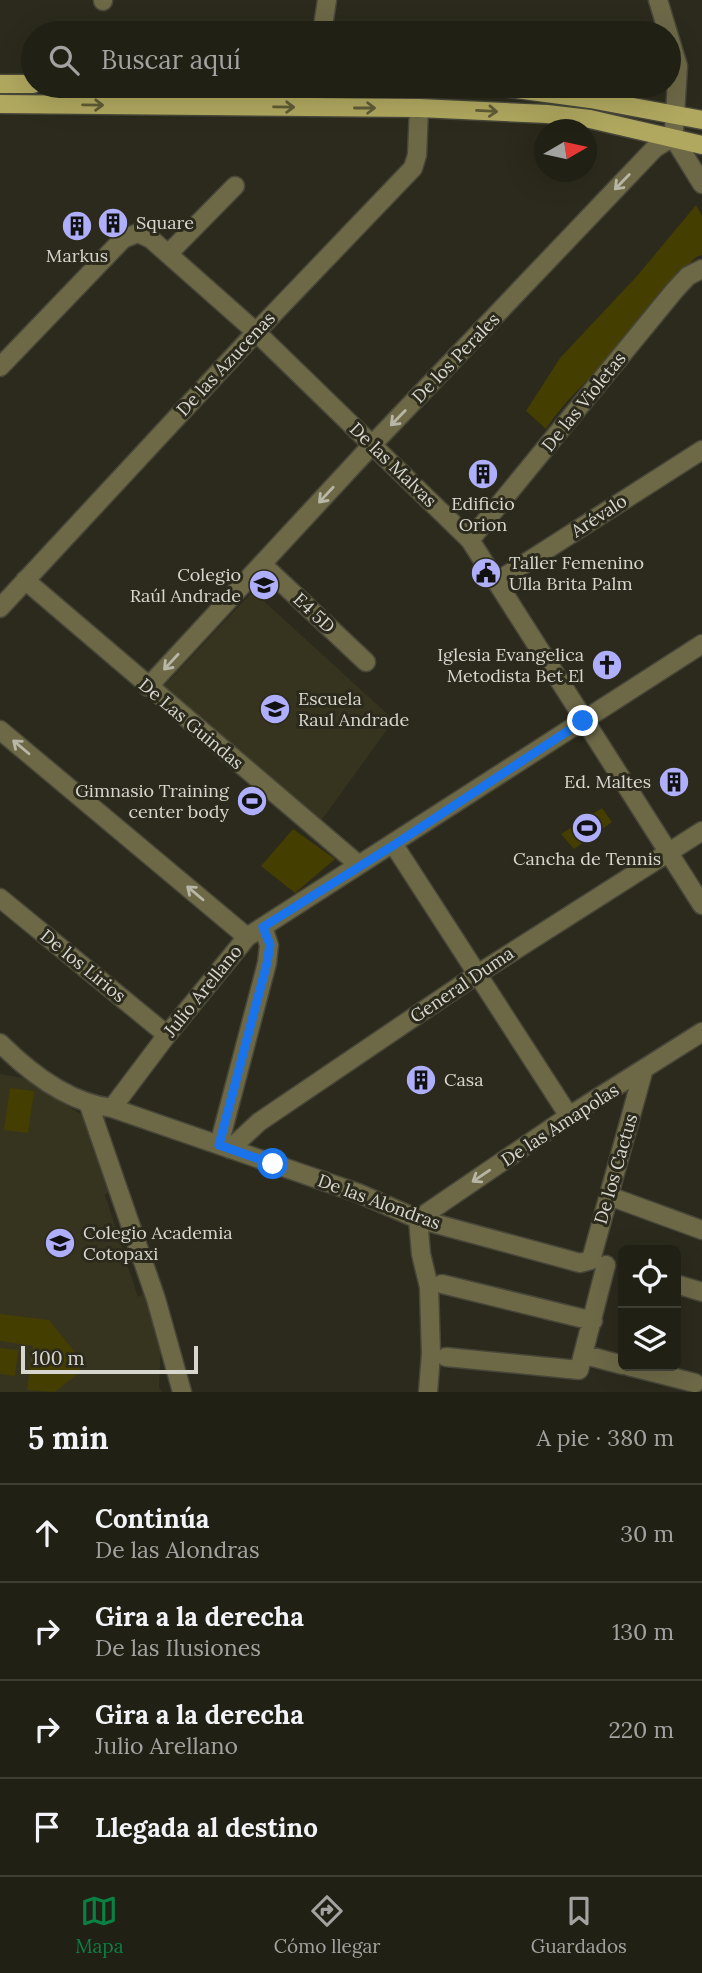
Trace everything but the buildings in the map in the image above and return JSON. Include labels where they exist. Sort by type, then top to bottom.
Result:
[{"type":"main road","points":[[0,84],[21,84]]},
{"type":"main road","points":[[572,98],[702,120]]},
{"type":"main road","points":[[0,104],[418,108],[590,119],[702,145]]},
{"type":"street","points":[[324,21],[327,0]]},
{"type":"street","points":[[658,0],[665,21]]},
{"type":"street","points":[[312,107],[313,98]]},
{"type":"street","points":[[676,98],[673,137],[702,184]]},
{"type":"street","name":"De las Azucenas","points":[[0,608],[256,332],[413,168],[417,155],[418,108]]},
{"type":"street","name":"De los Perales","points":[[148,687],[372,445],[654,148],[673,137]]},
{"type":"street","points":[[168,254],[235,186]]},
{"type":"street","name":"De las Malvas","points":[[0,367],[123,239],[138,233],[168,254],[256,332],[470,541],[702,905]]},
{"type":"street","name":"De las Violetas","points":[[470,541],[676,290],[688,276],[702,269]]},
{"type":"street","name":"Arévalo","points":[[496,582],[702,450]]},
{"type":"street","name":"E4 5D","points":[[262,564],[366,662]]},
{"type":"street","name":"De Las Guindas","points":[[25,580],[359,865]]},
{"type":"street","name":"Julio Arellano","points":[[112,1108],[247,937],[394,845],[702,643]]},
{"type":"street","points":[[0,730],[247,937]]},
{"type":"street","name":"General Duma","points":[[225,1147],[476,975],[702,831]]},
{"type":"street","points":[[394,845],[569,1116]]},
{"type":"street","name":"De los Lirios","points":[[0,898],[167,1035]]},
{"type":"street","points":[[225,1147],[267,963],[270,945],[263,927]]},
{"type":"street","name":"De las Amapolas","points":[[418,1219],[569,1116],[643,1072],[702,1032]]},
{"type":"street","name":"De las Alondras","points":[[0,1043],[23,1066],[89,1105],[112,1108],[358,1192],[418,1219],[601,1264]]},
{"type":"street","name":"De las Alondras","points":[[0,1063],[23,1066]]},
{"type":"street","name":"De los Cactus","points":[[585,1355],[593,1321],[609,1196],[643,1072]]},
{"type":"street","points":[[89,1105],[156,1299],[182,1392]]},
{"type":"street","points":[[609,1196],[702,1230]]},
{"type":"street","points":[[418,1219],[421,1254],[418,1300],[421,1353],[428,1384]]},
{"type":"street","points":[[442,1284],[593,1321]]},
{"type":"street","points":[[681,1286],[702,1292]]},
{"type":"street","points":[[446,1357],[576,1371],[581,1368],[585,1355],[618,1363]]},
{"type":"street","points":[[648,1371],[695,1383]]},
{"type":"shaded area","points":[[696,205],[702,216],[702,255],[696,257],[674,280],[546,429],[526,411],[560,358],[637,276]]},
{"type":"shaded area","name":"Escuela Raul Andrade","points":[[253,591],[394,720],[318,825],[153,698]]},
{"type":"shaded area","name":"Cancha de Tennis","points":[[602,808],[612,822],[574,849],[561,834]]},
{"type":"shaded area","points":[[293,829],[335,859],[295,893],[261,866]]},
{"type":"shaded area","name":"Colegio Academia Cotopaxi","points":[[0,1074],[23,1078],[85,1117],[111,1190],[105,1195],[138,1297],[147,1292],[161,1339],[159,1388],[162,1392],[0,1392]]},
{"type":"shaded area","points":[[10,1088],[34,1091],[28,1133],[4,1130]]},
{"type":"shaded area","points":[[0,1314],[49,1320],[81,1360],[80,1372],[55,1392],[27,1390],[33,1346],[0,1341]]},
{"type":"shaded area","points":[[0,1348],[18,1350],[15,1376],[0,1374]]},
{"type":"place","name":"Square","points":[[113,223]]},
{"type":"place","name":"Markus","points":[[77,226]]},
{"type":"place","name":"Edificio Orion","points":[[483,474]]},
{"type":"place","name":"Taller Femenino Ulla Brita Palm","points":[[486,573]]},
{"type":"place","name":"Colegio Raúl Andrade","points":[[264,585]]},
{"type":"place","name":"Iglesia Evangelica Metodista Bet El","points":[[607,665]]},
{"type":"place","name":"Escuela Raul Andrade","points":[[275,709]]},
{"type":"place","name":"Ed. Maltes","points":[[674,782]]},
{"type":"place","name":"Gimnasio Training center body","points":[[252,801]]},
{"type":"place","name":"Cancha de Tennis","points":[[587,828]]},
{"type":"place","name":"Casa","points":[[421,1080]]},
{"type":"place","name":"Colegio Academia Cotopaxi","points":[[60,1243]]},
{"type":"route","points":[[273,1164],[219,1145],[267,963],[270,945],[263,927],[583,721]]}]
